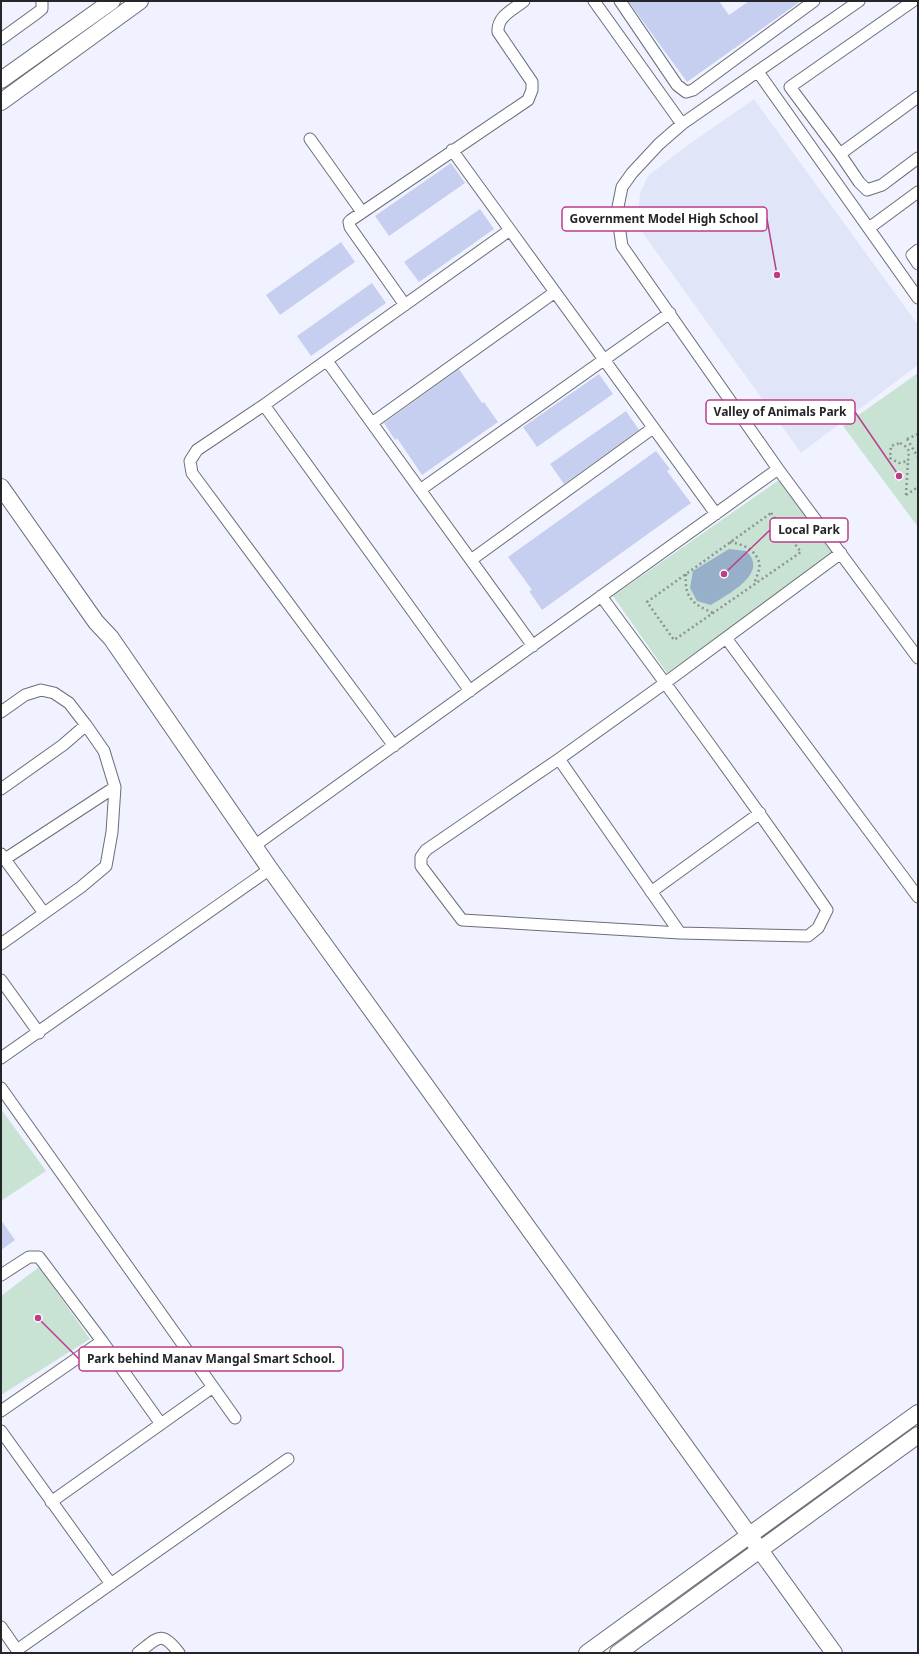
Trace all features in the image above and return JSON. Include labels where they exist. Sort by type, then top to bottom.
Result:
[{"type":"main road","points":[[1,80],[112,1]]},
{"type":"main road","points":[[1,102],[140,1]]},
{"type":"main road","points":[[1,487],[96,622],[111,638],[270,869],[834,1653]]},
{"type":"main road","points":[[587,1653],[918,1413]]},
{"type":"main road","points":[[618,1653],[918,1435]]},
{"type":"street","points":[[1,39],[42,9],[42,1]]},
{"type":"street","points":[[405,305],[350,226],[349,222],[452,150],[528,100],[532,90],[532,82],[498,32],[500,20],[524,1]]},
{"type":"street","points":[[594,1],[682,124]]},
{"type":"street","points":[[620,1],[677,85],[686,92],[693,90],[814,1]]},
{"type":"street","points":[[859,1],[682,124],[659,144],[632,173],[622,187],[617,212],[622,246],[778,469],[918,658]]},
{"type":"street","points":[[914,1],[790,87],[859,182],[867,190],[882,185],[918,158]]},
{"type":"street","points":[[758,72],[918,298]]},
{"type":"street","points":[[840,154],[918,97]]},
{"type":"street","points":[[310,139],[362,212]]},
{"type":"street","points":[[452,150],[716,514]]},
{"type":"street","points":[[869,228],[918,192]]},
{"type":"street","points":[[394,746],[192,473],[190,460],[197,450],[264,405],[510,230]]},
{"type":"street","points":[[918,250],[912,255],[918,264]]},
{"type":"street","points":[[372,423],[555,292]]},
{"type":"street","points":[[420,490],[670,314]]},
{"type":"street","points":[[326,361],[533,646]]},
{"type":"street","points":[[264,405],[470,691]]},
{"type":"street","points":[[471,560],[654,428]]},
{"type":"street","points":[[254,846],[778,469]]},
{"type":"street","points":[[601,596],[665,683],[760,813],[827,910],[818,928],[808,936],[680,933],[462,920],[421,866],[421,857],[426,850],[559,759],[665,683],[841,553]]},
{"type":"street","points":[[726,638],[918,897]]},
{"type":"street","points":[[1,712],[25,695],[41,690],[54,693],[69,703],[104,751],[115,788],[112,832],[106,866],[81,887],[1,944]]},
{"type":"street","points":[[1,789],[64,745],[86,725]]},
{"type":"street","points":[[559,759],[680,933]]},
{"type":"street","points":[[44,913],[3,856],[115,788]]},
{"type":"street","points":[[651,892],[760,813]]},
{"type":"street","points":[[1,1058],[39,1033],[270,869]]},
{"type":"street","points":[[1,980],[39,1033]]},
{"type":"street","points":[[1,1088],[235,1418]]},
{"type":"street","points":[[1,1275],[29,1256],[39,1256],[102,1340],[161,1424]]},
{"type":"street","points":[[1,1411],[102,1340]]},
{"type":"street","points":[[51,1502],[213,1388]]},
{"type":"street","points":[[1,1431],[111,1584]]},
{"type":"street","points":[[1,1627],[18,1651],[288,1458]]},
{"type":"street","points":[[138,1653],[159,1638],[165,1638],[171,1642],[179,1653]]},
{"type":"path","points":[[905,446],[907,439],[918,434]]},
{"type":"path","points":[[907,439],[918,457]]},
{"type":"path","points":[[908,460],[899,463],[890,458],[891,446],[900,443],[909,451],[906,495],[918,487]]},
{"type":"path","points":[[909,451],[913,449]]},
{"type":"path","points":[[771,514],[801,552],[674,640],[647,602],[686,573],[771,514]]},
{"type":"path","points":[[730,542],[741,544],[751,550],[758,562],[758,569],[754,584]]},
{"type":"path","points":[[686,573],[685,586],[694,604],[713,613]]},
{"type":"shaded area","points":[[754,99],[918,325],[918,365],[801,453],[637,225],[640,193],[648,176],[685,147]]},
{"type":"green space","points":[[918,373],[918,527],[843,426]]},
{"type":"green space","points":[[779,480],[833,553],[667,673],[613,596]]},
{"type":"green space","points":[[1,1109],[46,1171],[1,1201]]},
{"type":"green space","points":[[39,1267],[90,1339],[1,1395],[1,1296]]},
{"type":"water","points":[[729,549],[746,551],[749,554],[752,559],[753,566],[751,573],[746,580],[732,592],[711,605],[697,601],[690,588],[693,571]]},
{"type":"building","points":[[628,1],[719,1],[729,15],[749,1],[801,1],[687,82]]},
{"type":"building","points":[[451,163],[465,183],[389,236],[375,216]]},
{"type":"building","points":[[480,209],[494,229],[419,282],[404,262]]},
{"type":"building","points":[[341,242],[355,262],[280,315],[266,295]]},
{"type":"building","points":[[372,283],[386,303],[311,356],[297,336]]},
{"type":"building","points":[[459,369],[482,403],[484,402],[498,422],[422,475],[397,438],[395,440],[384,423]]},
{"type":"building","points":[[599,374],[613,394],[537,447],[523,427]]},
{"type":"building","points":[[626,411],[639,430],[564,484],[550,464]]},
{"type":"building","points":[[656,451],[670,469],[667,471],[691,503],[542,610],[529,591],[532,590],[508,557]]},
{"type":"building","points":[[1,1220],[15,1240],[1,1250]]},
{"type":"place","name":"Government Model High School","points":[[777,275]]},
{"type":"place","name":"Valley of Animals Park","points":[[899,476]]},
{"type":"place","name":"Local Park","points":[[724,574]]},
{"type":"place","name":"Park behind Manav Mangal Smart School.","points":[[38,1318]]}]
